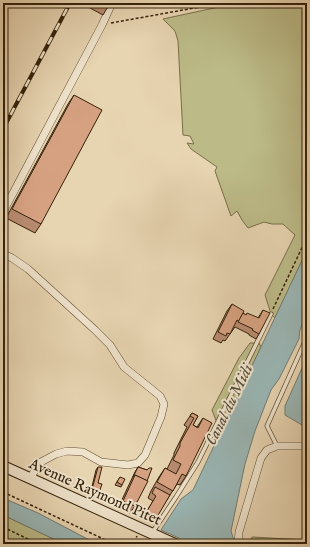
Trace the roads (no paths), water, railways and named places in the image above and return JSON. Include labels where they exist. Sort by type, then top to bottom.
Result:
[{"type":"main road","name":"Avenue Raymond Pitet","points":[[3,466],[175,544]]},
{"type":"street","points":[[3,212],[102,25],[112,3]]},
{"type":"street","points":[[3,254],[12,258],[28,269],[95,330],[110,345],[124,366],[160,396],[164,404],[161,417],[146,455],[138,463],[128,465],[101,462],[83,452],[67,452],[56,454],[39,463],[30,479]]},
{"type":"street","points":[[238,544],[239,532],[261,458],[268,450],[277,446],[307,446]]},
{"type":"lane","points":[[151,534],[198,462],[270,314]]},
{"type":"lane","points":[[277,446],[267,426],[307,337]]},
{"type":"water","points":[[307,250],[307,311],[300,330],[299,339],[279,379],[271,390],[255,431],[245,464],[231,531],[235,544],[194,544],[185,541],[184,544],[177,544],[179,538],[161,530],[181,499],[193,490]]},
{"type":"water","points":[[307,357],[307,428],[285,415],[285,406]]},
{"type":"water","points":[[3,498],[38,513],[97,544],[64,544],[3,515]]},
{"type":"railway","points":[[3,129],[70,3]]},
{"type":"water label","name":"Canal du Midi","points":[[230,405]]}]
